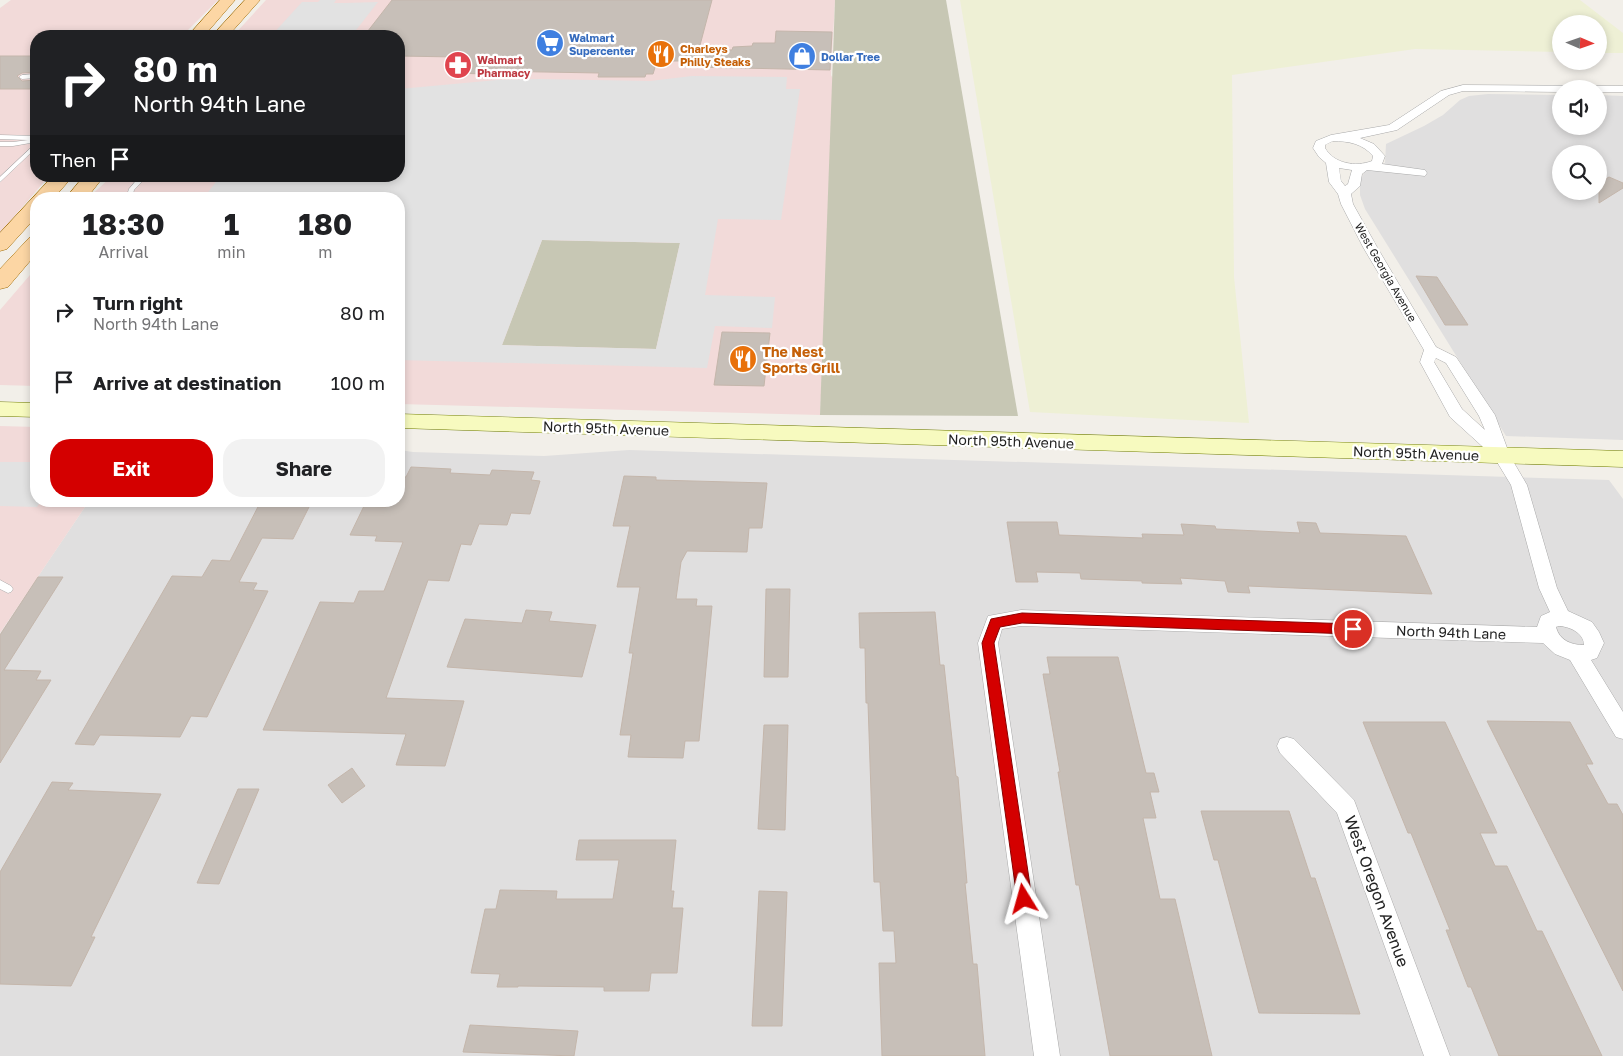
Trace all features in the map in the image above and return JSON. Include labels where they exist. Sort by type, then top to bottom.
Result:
[{"type":"main road","points":[[202,30],[228,0]]},
{"type":"main road","points":[[226,30],[253,0]]},
{"type":"main road","points":[[49,192],[58,182]]},
{"type":"main road","points":[[51,192],[63,182]]},
{"type":"main road","points":[[81,192],[90,182]]},
{"type":"main road","points":[[0,244],[30,212]]},
{"type":"main road","points":[[0,282],[30,249]]},
{"type":"street","points":[[1340,138],[1393,128],[1445,93],[1463,88],[1623,89]]},
{"type":"street","points":[[1344,192],[1354,186],[1356,173],[1377,163],[1379,144],[1388,138],[1393,128]]},
{"type":"street","name":"West Georgia Avenue","points":[[1340,138],[1331,138],[1320,144],[1321,152],[1332,161],[1334,182],[1344,192],[1347,204],[1370,247],[1432,350],[1451,360],[1487,415],[1502,456],[1519,484],[1548,588],[1562,618]]},
{"type":"street","points":[[1332,161],[1342,165],[1384,166],[1421,173],[1377,153],[1358,141],[1340,138]]},
{"type":"street","name":"West Georgia Avenue","points":[[1432,350],[1427,362],[1456,413],[1502,456]]},
{"type":"street","points":[[0,409],[30,410]]},
{"type":"street","name":"North 95th Avenue","points":[[405,421],[1623,459]]},
{"type":"street","name":"North 94th Lane","points":[[1047,1056],[988,643],[995,622],[1022,618],[1548,635]]},
{"type":"street","points":[[1562,618],[1577,622],[1589,632],[1593,638],[1593,648],[1590,652],[1577,654],[1557,645],[1548,635],[1546,626],[1548,622],[1562,618]]},
{"type":"street","points":[[1577,654],[1623,730]]},
{"type":"street","name":"West Oregon Avenue","points":[[1287,746],[1346,807],[1437,1056]]},
{"type":"lane","points":[[22,77],[30,76]]},
{"type":"lane","points":[[0,135],[30,133]]},
{"type":"lane","points":[[0,135],[30,139]]},
{"type":"lane","points":[[0,143],[13,144],[30,141]]},
{"type":"lane","points":[[0,180],[30,151]]},
{"type":"lane","points":[[131,192],[138,182]]},
{"type":"shaded area","points":[[11,0],[218,0],[188,30],[30,30],[30,182],[44,182],[35,192],[30,192],[30,198],[0,233],[0,8]]},
{"type":"shaded area","points":[[266,0],[835,0],[831,75],[837,87],[820,415],[405,404],[405,192],[95,192],[105,182],[405,182],[405,30],[238,30]]},
{"type":"shaded area","points":[[320,0],[336,0],[334,3],[378,2],[356,30],[276,30],[302,2],[318,2]]},
{"type":"shaded area","points":[[835,0],[946,0],[1018,416],[820,415]]},
{"type":"shaded area","points":[[960,0],[1580,0],[1600,15],[1552,15],[1552,52],[1415,49],[1232,75],[1234,277],[1249,423],[1030,412]]},
{"type":"shaded area","points":[[1608,21],[1623,33],[1623,53],[1608,53]]},
{"type":"shaded area","points":[[692,76],[787,77],[786,89],[800,89],[781,220],[718,219],[705,295],[775,297],[772,328],[715,326],[707,368],[405,360],[405,192],[208,192],[216,182],[405,182],[405,88],[497,80],[650,81]],"holes":[[[542,240],[680,243],[656,349],[502,345]]]},
{"type":"shaded area","points":[[1488,94],[1552,95],[1552,135],[1607,135],[1607,95],[1623,96],[1623,440],[1506,436],[1365,209],[1360,195],[1360,181],[1365,171],[1385,163],[1386,144],[1443,115],[1460,100],[1469,96]]},
{"type":"shaded area","points":[[542,240],[680,243],[656,349],[502,345]]},
{"type":"shaded area","points":[[30,275],[30,386],[0,385],[0,310]]},
{"type":"shaded area","points":[[0,426],[30,427],[30,507],[85,507],[0,633]]},
{"type":"shaded area","points":[[629,450],[1609,480],[1623,499],[1623,1056],[0,1056],[0,633],[85,507],[405,507],[405,451],[544,456]]},
{"type":"shaded area","points":[[0,462],[30,462],[30,507],[0,506]]},
{"type":"building","name":"Walmart Supercenter","points":[[392,0],[712,0],[699,49],[732,50],[733,47],[752,46],[753,43],[775,43],[776,31],[832,32],[830,70],[694,67],[695,61],[657,61],[653,74],[646,74],[645,77],[598,77],[599,73],[488,71],[486,74],[451,73],[452,70],[448,70],[456,57],[405,56],[405,30],[369,30]]},
{"type":"building","points":[[0,56],[30,56],[30,72],[22,73],[17,76],[22,81],[30,80],[30,89],[0,89]]},
{"type":"building","points":[[1609,177],[1623,183],[1623,188],[1607,198],[1607,178]]},
{"type":"building","points":[[1416,276],[1437,277],[1468,325],[1445,325]]},
{"type":"building","name":"The Nest Sports Grill","points":[[722,332],[770,333],[764,386],[714,385]]},
{"type":"building","points":[[411,467],[451,469],[450,473],[490,475],[492,470],[534,472],[531,480],[540,481],[530,514],[511,513],[507,525],[479,524],[471,545],[461,544],[449,581],[428,580],[386,698],[464,701],[445,766],[396,765],[406,734],[263,730],[320,602],[354,603],[359,591],[384,591],[403,542],[375,541],[377,536],[350,535],[364,507],[405,507],[406,477]]},
{"type":"building","points":[[624,476],[656,477],[656,480],[767,483],[762,528],[749,528],[747,552],[687,551],[681,562],[676,599],[697,599],[696,606],[712,606],[699,741],[685,741],[683,758],[628,757],[631,735],[620,735],[633,653],[629,653],[640,587],[617,587],[630,526],[613,526]]},
{"type":"building","points":[[258,507],[309,507],[293,539],[262,538],[239,582],[257,583],[253,590],[268,591],[207,717],[191,716],[180,737],[100,735],[94,745],[75,744],[172,576],[202,577],[212,560],[230,561]]},
{"type":"building","points":[[1007,522],[1057,522],[1059,535],[1143,538],[1142,534],[1184,535],[1181,524],[1215,526],[1216,529],[1300,533],[1297,522],[1316,523],[1320,533],[1406,536],[1432,594],[1248,586],[1250,593],[1228,592],[1225,581],[1180,578],[1182,584],[1142,583],[1142,581],[1081,579],[1080,573],[1036,572],[1038,582],[1016,582]]},
{"type":"building","points":[[38,577],[63,577],[4,670],[41,671],[36,680],[51,680],[0,763],[0,635]]},
{"type":"building","points":[[766,589],[790,589],[788,677],[764,677]]},
{"type":"building","points":[[526,610],[552,612],[549,621],[596,625],[582,677],[447,667],[465,619],[522,623]]},
{"type":"building","points":[[935,612],[940,665],[944,665],[956,776],[958,777],[967,883],[965,883],[973,964],[977,964],[985,1056],[882,1056],[879,963],[896,963],[894,931],[883,931],[880,882],[874,882],[865,648],[860,648],[859,613]]},
{"type":"building","points":[[1047,657],[1118,657],[1146,773],[1154,773],[1159,792],[1150,792],[1156,818],[1143,818],[1160,899],[1175,899],[1212,1056],[1110,1056],[1079,885],[1076,885],[1058,772],[1060,772],[1043,674],[1050,674]]},
{"type":"building","points":[[1487,721],[1570,722],[1593,764],[1586,764],[1608,804],[1617,804],[1623,815],[1623,991]]},
{"type":"building","points":[[1363,722],[1445,722],[1497,833],[1480,833],[1495,866],[1507,866],[1537,931],[1542,931],[1602,1056],[1499,1056],[1471,987],[1468,987],[1446,930],[1450,930]]},
{"type":"building","points":[[764,725],[788,725],[785,830],[758,829]]},
{"type":"building","points":[[352,768],[365,786],[342,803],[328,785]]},
{"type":"building","points":[[52,782],[73,783],[68,790],[161,794],[91,937],[95,937],[71,986],[0,984],[0,872]]},
{"type":"building","points":[[238,789],[259,789],[219,884],[197,883]]},
{"type":"building","points":[[1201,811],[1289,811],[1311,878],[1315,878],[1360,1014],[1259,1013],[1218,860],[1214,860]]},
{"type":"building","points":[[579,840],[676,840],[671,891],[674,891],[672,908],[683,908],[677,973],[651,973],[649,991],[604,991],[604,987],[497,987],[500,974],[471,973],[485,909],[496,909],[500,890],[557,891],[556,899],[613,899],[619,860],[576,860]]},
{"type":"building","points":[[759,891],[787,892],[782,1026],[752,1026]]},
{"type":"building","points":[[470,1025],[578,1031],[574,1056],[463,1052]]},
{"type":"place","name":"Walmart Supercenter","points":[[550,43]]},
{"type":"place","name":"Charleys Philly Steaks","points":[[661,54]]},
{"type":"place","name":"Dollar Tree","points":[[802,56]]},
{"type":"place","name":"Walmart Pharmacy","points":[[458,65]]},
{"type":"place","name":"The Nest Sports Grill","points":[[743,359]]},
{"type":"route","points":[[1024,899],[988,643],[995,622],[1022,618],[1353,629]]}]
